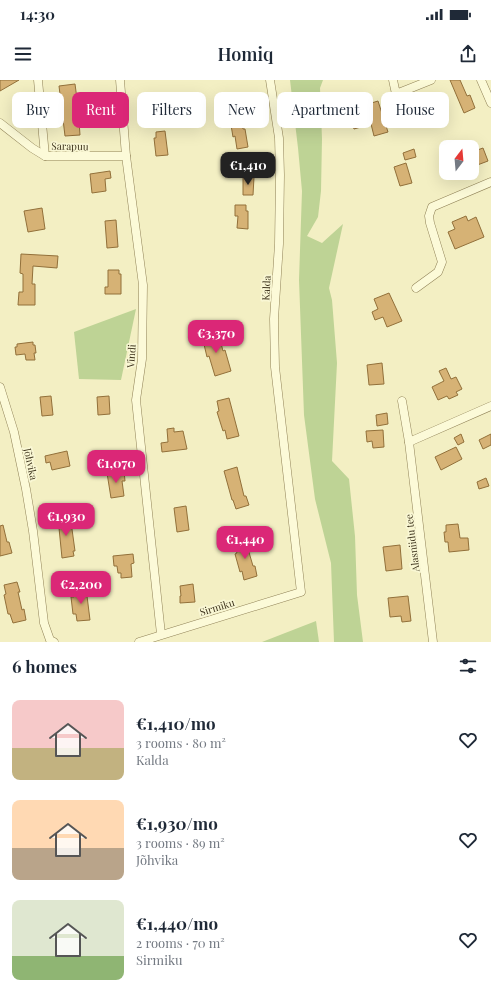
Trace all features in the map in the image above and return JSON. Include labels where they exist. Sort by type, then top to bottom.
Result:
[{"type":"street","points":[[38,80],[45,156]]},
{"type":"street","name":"Vindi","points":[[120,80],[126,156],[143,285],[142,359],[136,400],[161,634]]},
{"type":"street","name":"Kalda","points":[[270,80],[279,138],[280,176],[279,244],[274,319],[276,367],[301,592]]},
{"type":"street","points":[[393,80],[396,94],[431,80]]},
{"type":"street","points":[[481,80],[491,103]]},
{"type":"street","name":"Sarapuu","points":[[0,122],[32,148],[45,156],[126,156]]},
{"type":"street","points":[[416,288],[438,272],[442,262],[430,223],[429,216],[432,207],[491,182]]},
{"type":"street","name":"Jõhvika","points":[[0,388],[14,432],[26,489],[34,537],[44,623],[52,641]]},
{"type":"street","name":"Alasniidu tee","points":[[402,401],[410,442],[433,642]]},
{"type":"street","points":[[410,442],[491,406]]},
{"type":"street","name":"Sirmiku","points":[[139,642],[301,592]]},
{"type":"green space","points":[[290,80],[323,80],[320,92],[291,92]]},
{"type":"green space","points":[[296,128],[322,128],[321,191],[318,217],[307,236],[322,243],[343,224],[329,288],[332,300],[337,363],[332,461],[349,479],[355,536],[357,595],[363,642],[334,642],[331,563],[315,499],[304,415],[299,280],[302,191]]},
{"type":"green space","points":[[136,309],[121,380],[79,379],[74,332]]},
{"type":"green space","points":[[316,621],[319,642],[262,642]]},
{"type":"building","points":[[0,80],[19,80],[0,91]]},
{"type":"building","points":[[450,80],[460,80],[467,96],[470,95],[475,108],[464,113]]},
{"type":"building","points":[[75,84],[76,92],[72,92],[72,128],[80,128],[80,135],[65,136],[64,92],[60,92],[59,86]]},
{"type":"building","points":[[378,101],[381,110],[381,128],[387,128],[388,132],[374,136],[372,128],[373,103]]},
{"type":"building","points":[[232,128],[245,129],[248,147],[237,149],[235,136],[233,137]]},
{"type":"building","points":[[165,131],[168,155],[156,156],[154,138],[156,138],[156,132]]},
{"type":"building","points":[[483,148],[488,161],[479,164],[479,149]]},
{"type":"building","points":[[414,149],[416,157],[405,160],[403,153]]},
{"type":"building","points":[[406,163],[412,183],[400,186],[394,167]]},
{"type":"building","points":[[110,171],[111,178],[105,179],[106,191],[92,193],[90,174]]},
{"type":"building","points":[[243,177],[254,177],[253,195],[243,195]]},
{"type":"building","points":[[235,205],[246,205],[246,211],[248,211],[248,229],[237,228],[238,216],[235,216]]},
{"type":"building","points":[[42,208],[45,229],[28,232],[24,211]]},
{"type":"building","points":[[466,216],[468,221],[476,217],[484,237],[455,249],[448,232],[455,229],[452,222]]},
{"type":"building","points":[[116,220],[118,247],[107,248],[105,221]]},
{"type":"building","points":[[21,254],[58,256],[57,268],[33,266],[32,284],[35,284],[35,305],[18,305],[19,292],[23,292],[23,274],[20,273]]},
{"type":"building","points":[[108,270],[119,270],[119,274],[121,274],[121,294],[105,294],[105,287],[108,287]]},
{"type":"building","points":[[389,293],[402,321],[387,327],[383,317],[375,320],[372,312],[378,309],[374,299]]},
{"type":"building","points":[[218,332],[223,351],[225,350],[231,371],[215,376],[209,356],[207,357],[202,336]]},
{"type":"building","points":[[33,342],[36,353],[34,353],[35,360],[26,360],[25,354],[16,355],[15,347],[17,347],[17,344]]},
{"type":"building","points":[[382,363],[384,384],[369,385],[367,365]]},
{"type":"building","points":[[446,368],[451,379],[456,377],[462,389],[456,392],[458,395],[449,399],[447,396],[438,400],[432,387],[444,381],[439,371]]},
{"type":"building","points":[[51,396],[53,415],[42,416],[40,397]]},
{"type":"building","points":[[109,396],[110,414],[98,415],[97,397]]},
{"type":"building","points":[[229,398],[239,436],[227,439],[225,430],[223,431],[217,412],[219,411],[217,401]]},
{"type":"building","points":[[387,413],[388,424],[377,426],[376,415]]},
{"type":"building","points":[[174,428],[174,432],[183,431],[187,449],[162,452],[161,443],[168,442],[167,429]]},
{"type":"building","points":[[383,430],[384,447],[373,448],[372,441],[367,442],[366,431]]},
{"type":"building","points":[[461,434],[464,442],[458,445],[454,438]]},
{"type":"building","points":[[491,434],[491,445],[483,449],[479,440]]},
{"type":"building","points":[[456,447],[462,459],[441,470],[435,457]]},
{"type":"building","points":[[67,451],[70,466],[52,470],[50,462],[46,463],[45,456]]},
{"type":"building","points":[[237,467],[244,496],[246,496],[249,505],[236,509],[224,471]]},
{"type":"building","points":[[124,471],[125,481],[122,481],[124,496],[111,498],[107,473]]},
{"type":"building","points":[[486,478],[489,486],[479,489],[477,482]]},
{"type":"building","points":[[186,506],[189,530],[177,532],[174,508]]},
{"type":"building","points":[[68,516],[68,522],[71,522],[75,551],[73,551],[74,556],[62,558],[58,518]]},
{"type":"building","points":[[458,524],[460,538],[468,538],[469,550],[449,552],[448,542],[445,542],[444,532],[446,532],[446,525]]},
{"type":"building","points":[[3,525],[7,542],[9,542],[12,553],[0,556],[0,526]]},
{"type":"building","points":[[247,539],[250,549],[248,549],[253,566],[255,566],[257,576],[244,580],[242,571],[240,572],[235,554],[237,553],[233,543]]},
{"type":"building","points":[[400,545],[402,569],[386,571],[383,547]]},
{"type":"building","points":[[133,554],[134,563],[131,564],[132,577],[121,578],[121,573],[118,573],[117,566],[114,566],[113,556]]},
{"type":"building","points":[[17,582],[22,610],[24,609],[26,620],[13,623],[10,614],[8,614],[4,595],[6,594],[4,585]]},
{"type":"building","points":[[193,584],[195,602],[180,603],[180,586]]},
{"type":"building","points":[[86,588],[90,620],[77,621],[76,614],[73,614],[71,597],[74,597],[73,589]]},
{"type":"building","points":[[408,596],[411,621],[402,622],[401,616],[390,617],[388,598]]}]
